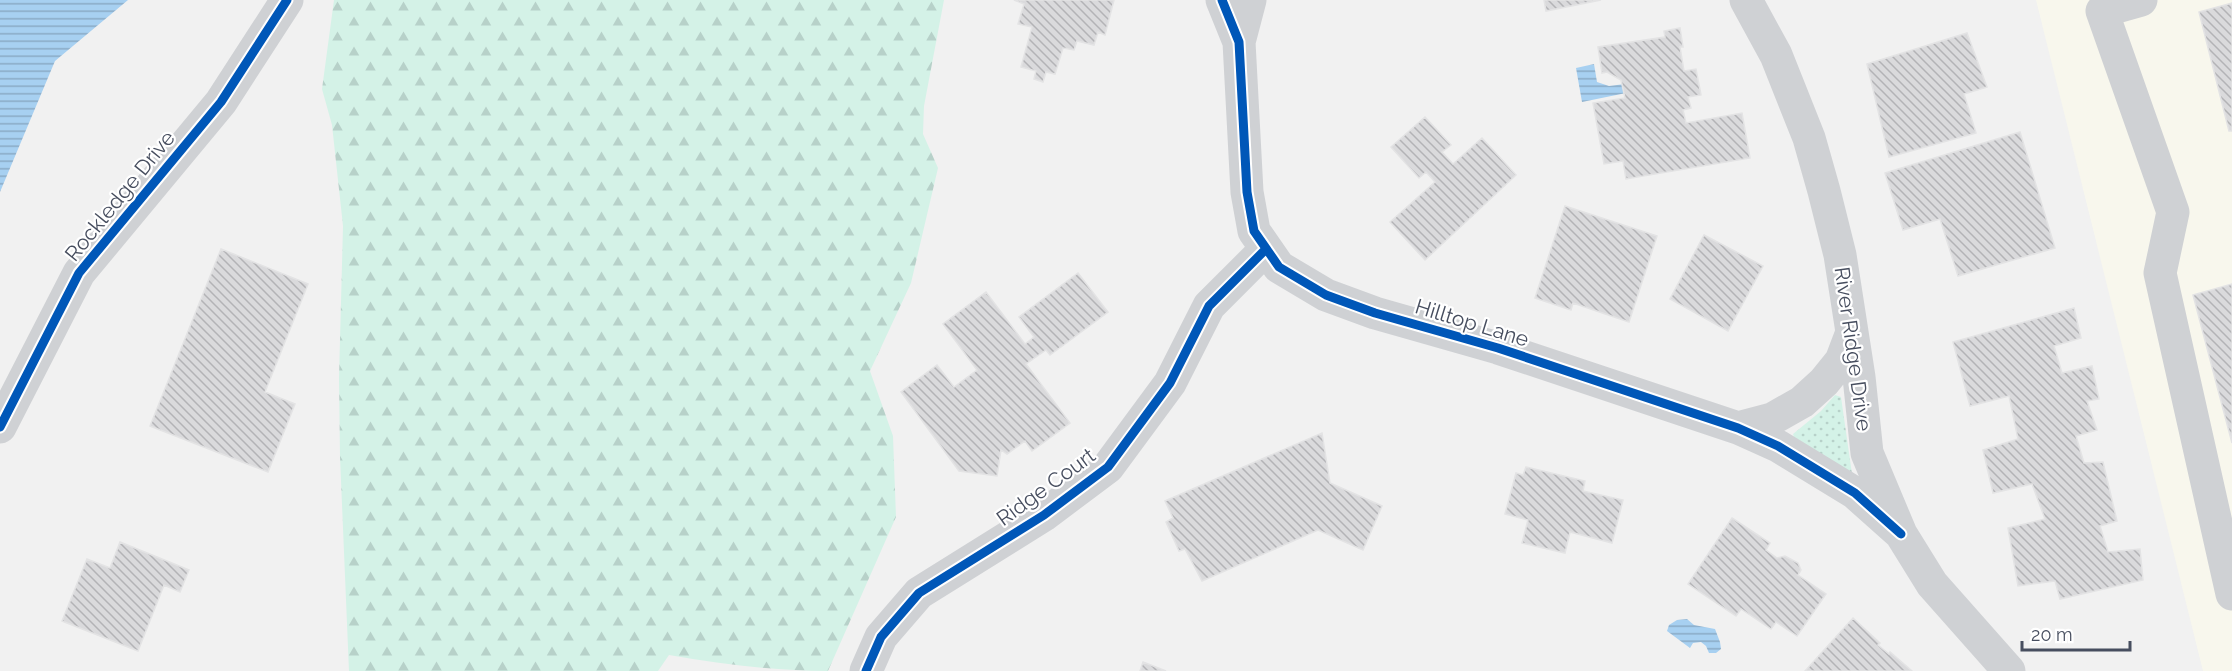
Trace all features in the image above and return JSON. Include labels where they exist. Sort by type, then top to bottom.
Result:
[{"type":"street","name":"Rockledge Drive","points":[[0,427],[79,273],[221,102],[288,0]]},
{"type":"street","name":"Hilltop Lane","points":[[1222,0],[1239,42]]},
{"type":"street","name":"Hilltop Lane","points":[[1250,0],[1239,42],[1248,192],[1254,231],[1279,267],[1326,295],[1355,306],[1498,348],[1738,428],[1778,446],[1855,493],[1901,534]]},
{"type":"street","name":"River Ridge Drive","points":[[1746,0],[1776,55],[1809,138],[1840,255],[1867,453],[1901,534],[1932,584],[2009,671]]},
{"type":"street","points":[[2141,0],[2100,5],[2173,212],[2160,273],[2232,594]]},
{"type":"street","name":"Ridge Court","points":[[866,671],[881,637],[920,593],[1044,515],[1108,467],[1170,383],[1209,306],[1266,249]]},
{"type":"street","points":[[1738,428],[1772,419],[1802,402],[1824,382],[1840,361],[1852,332]]},
{"type":"shaded area","points":[[2036,0],[2232,0],[2232,671],[2203,671]]},
{"type":"green space","points":[[334,0],[944,0],[924,106],[923,134],[938,168],[911,283],[870,371],[893,436],[896,517],[828,671],[748,666],[669,655],[658,671],[349,671],[340,457],[339,378],[343,226],[332,125],[322,89]]},
{"type":"green space","points":[[1835,395],[1841,397],[1852,474],[1794,437],[1793,434],[1821,411]]},
{"type":"water","points":[[0,0],[128,0],[55,61],[0,192]]},
{"type":"water","points":[[1594,64],[1597,82],[1609,86],[1625,84],[1626,93],[1582,102],[1576,68]]},
{"type":"water","points":[[1687,619],[1694,625],[1715,629],[1721,649],[1716,653],[1709,653],[1701,642],[1693,643],[1690,648],[1667,631],[1669,625],[1677,620]]},
{"type":"building","points":[[1014,0],[1114,0],[1105,35],[1098,32],[1094,45],[1077,41],[1074,50],[1063,48],[1055,74],[1046,72],[1043,82],[1034,79],[1036,71],[1021,67],[1032,27],[1018,24],[1024,4]]},
{"type":"building","points":[[1544,0],[1601,0],[1546,11]]},
{"type":"building","points":[[2232,3],[2232,131],[2229,131],[2199,12]]},
{"type":"building","points":[[1680,28],[1684,71],[1696,69],[1701,95],[1688,97],[1691,108],[1683,110],[1686,123],[1742,113],[1750,158],[1626,179],[1623,161],[1604,164],[1593,103],[1625,98],[1621,80],[1607,72],[1602,73],[1598,47],[1665,37],[1664,31]]},
{"type":"building","points":[[1967,33],[1987,87],[1964,94],[1976,133],[1889,157],[1867,64]]},
{"type":"building","points":[[1425,117],[1451,145],[1442,152],[1453,164],[1482,138],[1516,175],[1425,260],[1390,222],[1435,182],[1426,172],[1419,178],[1391,147]]},
{"type":"building","points":[[2020,132],[2055,248],[1958,276],[1940,219],[1903,230],[1885,173]]},
{"type":"building","points":[[1565,206],[1657,236],[1629,322],[1573,303],[1571,310],[1535,298]]},
{"type":"building","points":[[1704,235],[1763,266],[1728,331],[1670,299]]},
{"type":"building","points":[[221,249],[308,284],[265,392],[295,404],[268,472],[150,426]]},
{"type":"building","points":[[1078,273],[1108,312],[1050,355],[1046,350],[1026,364],[1070,423],[1032,451],[1025,441],[1007,454],[1001,450],[997,476],[959,471],[901,392],[937,365],[954,387],[977,370],[943,324],[986,292],[1025,344],[1034,337],[1019,317]]},
{"type":"building","points":[[2232,284],[2232,443],[2193,295]]},
{"type":"building","points":[[2074,308],[2081,338],[2054,346],[2062,373],[2092,366],[2099,399],[2087,401],[2097,430],[2076,436],[2084,463],[2103,462],[2117,521],[2100,526],[2108,552],[2140,549],[2143,580],[2060,599],[2055,581],[2018,586],[2008,528],[2045,519],[2032,484],[1993,493],[1983,450],[2018,439],[2009,396],[1970,406],[1953,342]]},
{"type":"building","points":[[1322,433],[1330,483],[1382,506],[1363,550],[1318,530],[1202,581],[1185,549],[1179,551],[1166,522],[1173,518],[1165,501]]},
{"type":"building","points":[[1526,467],[1585,481],[1583,491],[1623,500],[1612,543],[1570,532],[1565,553],[1522,543],[1528,520],[1505,514],[1516,473],[1523,475]]},
{"type":"building","points":[[1732,518],[1770,543],[1766,550],[1777,558],[1785,556],[1798,563],[1801,570],[1798,575],[1826,594],[1797,636],[1776,622],[1771,629],[1741,609],[1736,616],[1688,584]]},
{"type":"building","points":[[120,542],[189,570],[180,592],[164,585],[138,651],[62,621],[87,559],[110,568]]},
{"type":"building","points":[[1853,618],[1880,643],[1878,645],[1912,671],[1805,671]]},
{"type":"building","points":[[1143,662],[1166,671],[1140,671]]},
{"type":"cycle path","points":[[0,427],[79,273],[221,102],[287,0]]},
{"type":"cycle path","points":[[1222,0],[1239,42],[1247,192],[1254,231],[1279,267],[1326,295],[1375,313],[1498,348],[1738,428],[1778,446],[1855,493],[1901,534]]},
{"type":"cycle path","points":[[866,671],[881,637],[919,593],[1044,515],[1108,467],[1170,383],[1209,306],[1266,249]]}]
